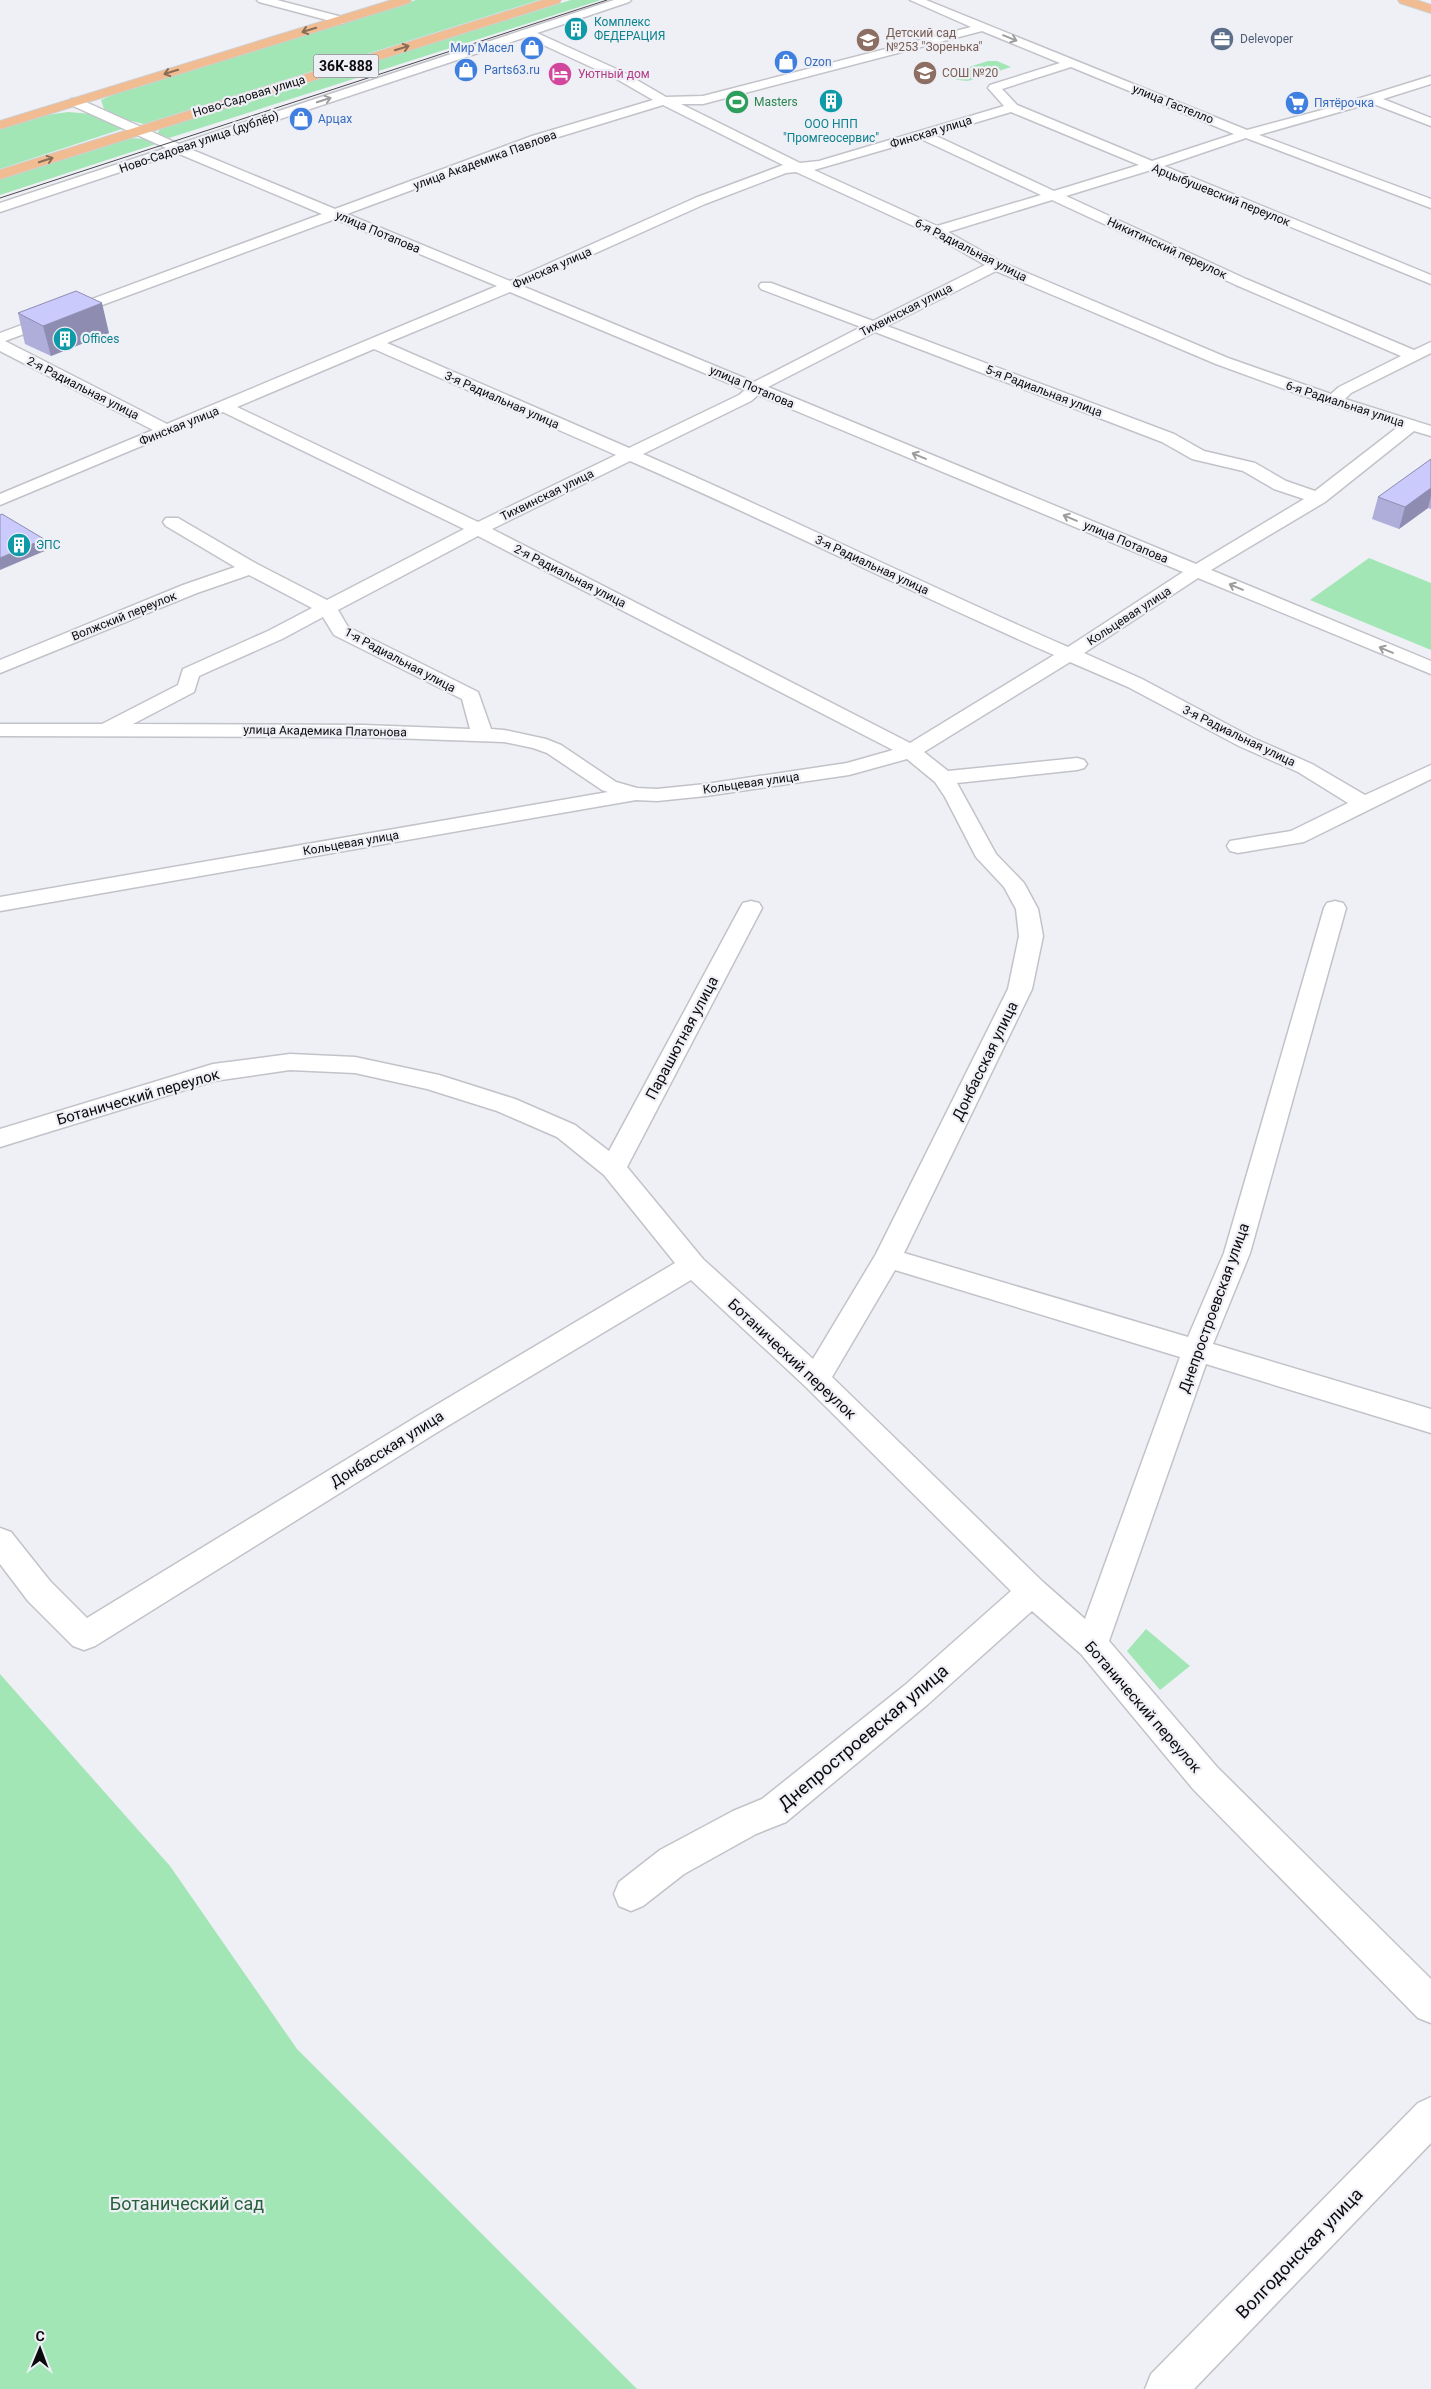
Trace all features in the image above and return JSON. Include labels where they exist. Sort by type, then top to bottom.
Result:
[{"type":"main road","points":[[0,126],[405,0]]},
{"type":"main road","name":"Ново-Садовая улица","points":[[0,175],[555,0]]},
{"type":"main road","points":[[1404,0],[1431,9]]},
{"type":"street","points":[[262,0],[342,20]]},
{"type":"street","name":"Ново-Садовая улица (дублёр)","points":[[0,208],[625,0]]},
{"type":"street","name":"улица Гастелло","points":[[916,0],[1246,134],[1431,204]]},
{"type":"street","name":"улица Академика Павлова","points":[[0,338],[426,182],[537,139],[664,101],[703,100],[982,27]]},
{"type":"street","name":"6-я Радиальная улица","points":[[527,33],[619,75],[664,101],[797,167],[936,231],[996,265],[1222,361],[1431,431]]},
{"type":"street","points":[[1012,108],[994,88],[1073,63]]},
{"type":"street","points":[[936,231],[1150,166],[1246,134],[1431,80]]},
{"type":"street","points":[[1371,99],[1431,122]]},
{"type":"street","name":"улица Потапова","points":[[75,102],[178,149],[1431,668]]},
{"type":"street","name":"Финская улица","points":[[0,500],[166,430],[225,408],[373,343],[510,286],[700,201],[784,169],[820,165],[1012,108]]},
{"type":"street","name":"Арцыбушевский переулок","points":[[1012,108],[1431,280]]},
{"type":"street","name":"Никитинский переулок","points":[[923,135],[1240,282],[1413,355]]},
{"type":"street","name":"Тихвинская улица","points":[[106,730],[187,688],[190,674],[275,635],[478,529],[745,398],[763,383],[996,265]]},
{"type":"street","name":"5-я Радиальная улица","points":[[766,286],[1168,438],[1198,455],[1249,467],[1280,485],[1319,498]]},
{"type":"street","name":"3-я Радиальная улица","points":[[373,343],[734,500],[948,602],[1049,645],[1068,656],[1135,683],[1246,742],[1306,768],[1363,803]]},
{"type":"street","name":"2-я Радиальная улица","points":[[0,345],[166,430]]},
{"type":"street","points":[[1334,400],[1345,390],[1431,347]]},
{"type":"street","name":"2-я Радиальная улица","points":[[225,408],[478,529],[911,751]]},
{"type":"street","name":"Кольцевая улица","points":[[0,904],[636,794],[657,795],[706,790],[849,769],[911,751],[1068,656],[1196,571],[1319,498],[1411,425]]},
{"type":"street","points":[[172,522],[250,568],[327,608]]},
{"type":"street","name":"Волжский переулок","points":[[0,667],[190,589],[250,568]]},
{"type":"street","name":"1-я Радиальная улица","points":[[327,608],[341,631],[470,696],[482,734]]},
{"type":"street","name":"улица Академика Платонова","points":[[0,730],[363,731],[504,736],[539,743],[554,749],[609,786],[636,794]]},
{"type":"street","name":"Донбасская улица","points":[[816,1380],[888,1258],[1020,989],[1030,936],[1027,909],[1013,883],[987,857],[956,797],[943,778],[911,751]]},
{"type":"street","points":[[943,778],[1077,764]]},
{"type":"street","points":[[1238,846],[1296,836],[1343,815],[1363,803],[1431,770]]},
{"type":"street","name":"Парашютная улица","points":[[613,1168],[751,908]]},
{"type":"street","name":"Днепростроевская улица","points":[[1092,1644],[1196,1352],[1237,1253],[1335,908]]},
{"type":"street","name":"Ботанический переулок","points":[[0,1138],[213,1073],[290,1062],[355,1065],[430,1081],[506,1105],[566,1131],[613,1168],[693,1266],[816,1380],[1032,1592],[1092,1644],[1205,1778],[1431,2005]]},
{"type":"street","points":[[888,1258],[1431,1421]]},
{"type":"street","name":"Донбасская улица","points":[[0,1541],[39,1590],[84,1636],[426,1425],[693,1266]]},
{"type":"street","name":"Днепростроевская улица","points":[[631,1894],[672,1862],[745,1822],[774,1811],[916,1694],[1032,1592]]},
{"type":"street","name":"Волгодонская улица","points":[[1166,2389],[1431,2116]]},
{"type":"green space","points":[[416,0],[539,0],[144,124],[119,118],[104,109],[101,100],[117,93]]},
{"type":"green space","points":[[571,0],[601,0],[169,138],[157,134],[160,129],[167,126]]},
{"type":"green space","points":[[988,61],[997,61],[1011,67],[968,81],[958,80],[946,74]]},
{"type":"green space","points":[[68,112],[92,114],[122,124],[122,129],[0,169],[0,129],[46,115]]},
{"type":"green space","points":[[129,138],[148,139],[159,143],[0,195],[0,179]]},
{"type":"green space","points":[[1369,558],[1431,583],[1431,650],[1310,600]]},
{"type":"green space","points":[[1146,1629],[1190,1666],[1160,1690],[1127,1651]]},
{"type":"green space","name":"Ботанический сад","points":[[0,1674],[170,1866],[297,2049],[637,2389],[0,2389]]},
{"type":"building","points":[[76,291],[102,303],[43,326],[18,313]]},
{"type":"building","points":[[1431,459],[1431,488],[1405,507],[1378,497]]},
{"type":"building","points":[[2,514],[44,539],[0,558],[0,515]]},
{"type":"tram line","points":[[0,198],[607,0]]},
{"type":"place","name":"Комплекс ФЕДЕРАЦИЯ","points":[[576,29]]},
{"type":"place","name":"Delevoper","points":[[1222,39]]},
{"type":"place","name":"Детский сад №253 \"Зоренька\"","points":[[868,40]]},
{"type":"place","name":"Мир Масел","points":[[532,48]]},
{"type":"place","name":"Ozon","points":[[786,62]]},
{"type":"place","name":"Parts63.ru","points":[[466,70]]},
{"type":"place","name":"СОШ №20","points":[[925,73]]},
{"type":"place","name":"Уютный дом","points":[[560,74]]},
{"type":"place","name":"ООО НПП \"Промгеосервис\"","points":[[831,101]]},
{"type":"place","name":"Masters","points":[[737,102]]},
{"type":"place","name":"Пятёрочка","points":[[1297,103]]},
{"type":"place","name":"Арцах","points":[[301,119]]},
{"type":"place","name":"Offices","points":[[65,339]]},
{"type":"place","name":"ЭПС","points":[[19,545]]}]
